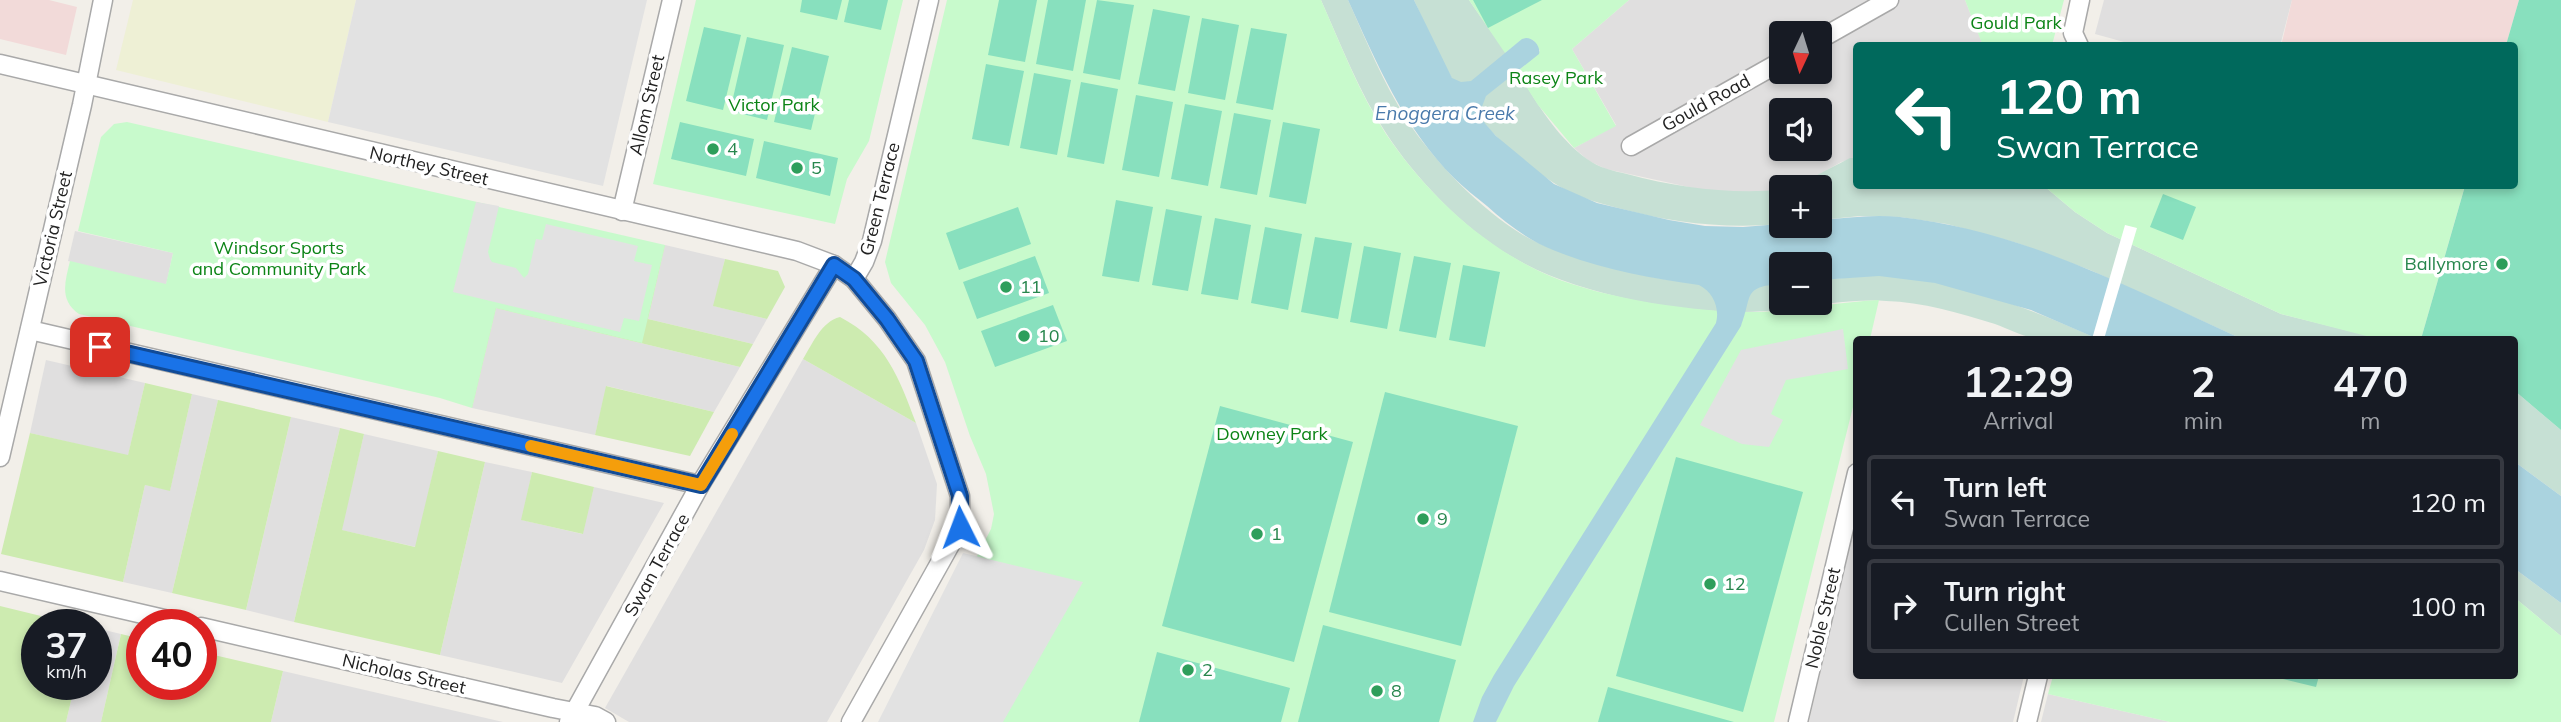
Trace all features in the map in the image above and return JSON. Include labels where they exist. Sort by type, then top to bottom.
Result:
[{"type":"street","name":"Victoria Street","points":[[0,457],[86,85],[103,0]]},
{"type":"street","name":"Allom Street","points":[[622,211],[672,0]]},
{"type":"street","name":"Green Terrace","points":[[851,722],[960,527],[960,496],[916,361],[887,319],[854,279],[872,241],[929,0]]},
{"type":"street","points":[[1832,32],[1889,0]]},
{"type":"street","points":[[2076,39],[2080,0]]},
{"type":"street","name":"Northey Street","points":[[0,64],[797,251],[834,265],[854,279]]},
{"type":"street","name":"Gould Road","points":[[1631,146],[1769,68]]},
{"type":"street","name":"Swan Terrace","points":[[572,717],[701,485],[834,265]]},
{"type":"street","points":[[30,330],[701,485]]},
{"type":"street","name":"Noble Street","points":[[1798,722],[1853,490]]},
{"type":"street","points":[[0,581],[126,610]]},
{"type":"street","name":"Nicholas Street","points":[[217,631],[572,717],[595,716],[606,722]]},
{"type":"street","points":[[2027,722],[2037,679]]},
{"type":"shaded area","points":[[0,0],[49,0],[77,7],[66,55],[0,39]]},
{"type":"shaded area","points":[[356,0],[647,0],[603,186],[328,122]]},
{"type":"shaded area","points":[[1629,0],[1965,0],[1982,42],[1853,42],[1853,159],[1841,162],[1819,175],[1769,175],[1769,191],[1707,191],[1606,169],[1589,161],[1574,148],[1616,125],[1572,49]]},
{"type":"shaded area","points":[[2104,0],[2292,0],[2281,42],[2124,42],[2095,34]]},
{"type":"shaded area","points":[[2292,0],[2519,0],[2507,42],[2282,42]]},
{"type":"shaded area","points":[[476,202],[499,206],[488,252],[490,259],[492,262],[516,268],[524,278],[528,274],[536,239],[542,240],[546,224],[638,246],[634,261],[652,265],[639,321],[624,318],[620,332],[453,292]]},
{"type":"shaded area","points":[[75,231],[173,253],[166,285],[68,261]]},
{"type":"shaded area","points":[[665,245],[725,259],[714,306],[767,319],[753,344],[648,319]]},
{"type":"shaded area","points":[[496,308],[740,367],[714,412],[607,386],[595,435],[472,408]]},
{"type":"shaded area","points":[[1843,329],[1848,369],[1786,380],[1771,414],[1783,420],[1769,447],[1742,444],[1700,425],[1741,350]]},
{"type":"shaded area","points":[[803,359],[916,423],[937,484],[935,520],[924,550],[827,722],[629,722],[605,708]]},
{"type":"shaded area","points":[[46,360],[145,383],[128,456],[30,433]]},
{"type":"shaded area","points":[[192,394],[218,400],[172,593],[123,582],[145,485],[170,490]]},
{"type":"shaded area","points":[[291,417],[340,428],[294,622],[246,610]]},
{"type":"shaded area","points":[[364,434],[438,451],[416,547],[341,530]]},
{"type":"shaded area","points":[[485,462],[532,472],[522,520],[582,534],[594,487],[664,503],[562,683],[440,655]]},
{"type":"shaded area","points":[[1853,530],[1853,679],[2023,679],[2013,722],[1809,722]]},
{"type":"shaded area","points":[[963,553],[1083,582],[1003,722],[878,722]]},
{"type":"shaded area","points":[[112,632],[121,634],[112,674]]},
{"type":"shaded area","points":[[283,671],[503,722],[271,722]]},
{"type":"shaded area","points":[[2048,694],[2170,722],[2041,722]]},
{"type":"shaded area","points":[[71,700],[106,700],[101,722],[66,722]]},
{"type":"green space","points":[[133,0],[356,0],[328,122],[116,70]]},
{"type":"green space","name":"Victor Park","points":[[696,0],[903,0],[869,141],[847,179],[835,224],[653,184]]},
{"type":"green space","points":[[802,0],[842,0],[837,20],[800,12]]},
{"type":"green space","points":[[849,0],[888,0],[881,30],[844,22]]},
{"type":"green space","name":"Downey Park","points":[[947,0],[1321,0],[1367,102],[1401,155],[1454,213],[1516,259],[1539,271],[1585,288],[1638,300],[1693,308],[1769,311],[1769,315],[1832,315],[1832,304],[1879,300],[1871,336],[1853,336],[1853,407],[1774,722],[885,722],[942,624],[991,529],[994,514],[986,474],[945,362],[925,325],[891,283],[885,262]]},
{"type":"green space","points":[[999,0],[1037,0],[1025,62],[988,55]]},
{"type":"green space","points":[[1048,0],[1086,0],[1073,71],[1036,64]]},
{"type":"green space","points":[[1097,0],[1134,5],[1120,80],[1083,73]]},
{"type":"green space","points":[[1321,0],[1348,0],[1390,91],[1418,136],[1444,168],[1507,224],[1540,244],[1565,254],[1639,274],[1709,285],[1769,285],[1769,311],[1716,311],[1623,298],[1562,280],[1509,255],[1474,231],[1441,201],[1398,150],[1367,101]]},
{"type":"green space","points":[[1414,0],[1469,0],[1552,124],[1574,148],[1592,162],[1617,172],[1685,186],[1769,190],[1769,225],[1740,226],[1679,221],[1601,203],[1561,188],[1532,168],[1492,132],[1465,99],[1434,44]]},
{"type":"green space","name":"Rasey Park","points":[[1469,0],[1629,0],[1572,49],[1616,126],[1574,148],[1538,105],[1517,72],[1540,51],[1533,40],[1522,40],[1505,53]]},
{"type":"green space","points":[[1473,0],[1542,0],[1488,28]]},
{"type":"green space","name":"Gould Park","points":[[1965,0],[2064,0],[2053,42],[1981,42]]},
{"type":"green space","name":"Ballymore","points":[[2519,0],[2561,0],[2561,430],[2518,394],[2518,336],[2422,336],[2464,189],[2518,189],[2518,42],[2507,42]]},
{"type":"green space","points":[[1153,9],[1190,16],[1175,91],[1138,84]]},
{"type":"green space","points":[[1202,18],[1239,25],[1225,100],[1188,93]]},
{"type":"green space","points":[[704,27],[741,35],[723,110],[686,101]]},
{"type":"green space","points":[[1251,28],[1287,34],[1273,110],[1236,103]]},
{"type":"green space","points":[[747,37],[784,45],[767,120],[730,111]]},
{"type":"green space","points":[[792,47],[829,56],[811,130],[774,122]]},
{"type":"green space","points":[[986,64],[1024,71],[1009,146],[972,139]]},
{"type":"green space","points":[[1034,73],[1071,80],[1057,155],[1020,148]]},
{"type":"green space","points":[[1081,82],[1118,89],[1104,164],[1067,157]]},
{"type":"green space","points":[[1136,95],[1173,102],[1159,177],[1122,170]]},
{"type":"green space","points":[[1185,104],[1222,111],[1208,186],[1171,179]]},
{"type":"green space","points":[[1234,113],[1271,120],[1257,195],[1220,188]]},
{"type":"green space","name":"Windsor Sports and Community Park","points":[[127,122],[665,245],[642,343],[496,308],[472,408],[440,398],[79,314],[66,297],[65,283],[70,261],[166,284],[173,253],[78,231],[101,137],[114,124]]},
{"type":"green space","name":"4","points":[[680,122],[754,139],[746,176],[671,159]]},
{"type":"green space","points":[[1283,122],[1320,129],[1306,204],[1269,197]]},
{"type":"green space","name":"5","points":[[764,141],[838,158],[830,196],[756,178]]},
{"type":"green space","points":[[1853,158],[1853,189],[2048,189],[2075,212],[2107,233],[2281,314],[2370,336],[2235,336],[2090,270],[2017,243],[1947,224],[1900,217],[1832,219],[1832,175],[1817,175]]},
{"type":"green space","points":[[2048,189],[2464,189],[2422,336],[2366,336],[2281,314],[2107,233],[2075,212]]},
{"type":"green space","points":[[2163,194],[2196,207],[2183,240],[2150,227]]},
{"type":"green space","points":[[1116,200],[1153,207],[1139,282],[1102,276]]},
{"type":"green space","points":[[1018,207],[1031,244],[959,270],[946,233]]},
{"type":"green space","points":[[1166,209],[1202,216],[1188,291],[1152,285]]},
{"type":"green space","points":[[1215,218],[1251,225],[1238,300],[1201,294]]},
{"type":"green space","points":[[1265,227],[1302,234],[1288,310],[1251,303]]},
{"type":"green space","points":[[1315,237],[1352,243],[1338,319],[1301,312]]},
{"type":"green space","points":[[665,245],[648,319],[753,344],[740,367],[496,308],[472,408],[472,312]]},
{"type":"green space","points":[[1364,246],[1401,253],[1387,329],[1350,322]]},
{"type":"green space","name":"11","points":[[1035,256],[1049,293],[977,319],[963,282]]},
{"type":"green space","points":[[1414,256],[1451,263],[1436,338],[1399,331]]},
{"type":"green space","points":[[725,259],[778,271],[785,287],[767,319],[713,306]]},
{"type":"green space","points":[[1463,265],[1500,272],[1485,347],[1449,340]]},
{"type":"green space","points":[[1895,276],[1974,292],[2091,336],[2027,336],[1995,324],[1927,306],[1900,302],[1832,303],[1832,279]]},
{"type":"green space","name":"10","points":[[1053,305],[1067,341],[995,367],[981,331]]},
{"type":"green space","points":[[840,317],[869,337],[880,349],[897,376],[916,423],[803,359],[823,328]]},
{"type":"green space","points":[[145,383],[192,394],[170,491],[145,485],[123,582],[1,554],[30,433],[128,455]]},
{"type":"green space","points":[[606,386],[714,412],[690,456],[595,435]]},
{"type":"green space","name":"9","points":[[1385,392],[1518,426],[1461,646],[1329,612]]},
{"type":"green space","points":[[2518,394],[2561,430],[2561,496],[2518,464]]},
{"type":"green space","points":[[218,400],[291,417],[246,610],[172,593]]},
{"type":"green space","name":"1","points":[[1220,406],[1353,442],[1294,662],[1162,626]]},
{"type":"green space","points":[[340,428],[364,434],[342,530],[415,547],[438,451],[485,462],[440,655],[294,622]]},
{"type":"green space","name":"12","points":[[1676,457],[1803,492],[1743,712],[1616,676]]},
{"type":"green space","points":[[532,472],[594,487],[583,534],[521,520]]},
{"type":"green space","points":[[2518,571],[2561,603],[2561,636],[2518,600]]},
{"type":"green space","points":[[2518,600],[2561,636],[2561,722],[2170,722],[2048,694],[2052,679],[2518,679]]},
{"type":"green space","points":[[0,606],[21,611],[21,700],[71,700],[66,722],[0,722]]},
{"type":"green space","name":"8","points":[[1323,625],[1456,660],[1439,722],[1298,722]]},
{"type":"green space","points":[[121,634],[126,635],[126,700],[217,700],[217,656],[283,671],[271,722],[101,722],[106,700],[112,700],[112,674]]},
{"type":"green space","name":"2","points":[[1157,652],[1290,688],[1281,722],[1139,722]]},
{"type":"green space","points":[[2283,679],[2318,679],[2316,687]]},
{"type":"green space","points":[[1608,687],[1734,722],[1598,722]]},
{"type":"water","name":"Enoggera Creek","points":[[1348,0],[1414,0],[1452,78],[1461,82],[1471,81],[1522,39],[1529,38],[1534,41],[1539,54],[1486,96],[1480,112],[1482,120],[1496,136],[1554,184],[1597,203],[1705,226],[1769,225],[1769,238],[1832,238],[1832,219],[1880,216],[1945,224],[2033,248],[2076,264],[2235,336],[2091,336],[2031,310],[1935,283],[1879,276],[1832,279],[1832,252],[1769,252],[1769,285],[1754,290],[1751,294],[1741,326],[1514,686],[1496,722],[1473,722],[1494,675],[1716,323],[1716,306],[1712,296],[1699,285],[1606,268],[1570,257],[1526,236],[1470,192],[1436,159],[1393,94]]},
{"type":"water","points":[[2518,464],[2561,496],[2561,603],[2518,571]]},
{"type":"pier","points":[[2125,225],[2137,228],[2105,336],[2093,336]]},
{"type":"slow traffic","points":[[531,446],[701,485],[732,434]]},
{"type":"place","name":"4","points":[[713,149]]},
{"type":"place","name":"5","points":[[797,168]]},
{"type":"place","name":"Ballymore","points":[[2502,264]]},
{"type":"place","name":"11","points":[[1006,287]]},
{"type":"place","name":"10","points":[[1024,336]]},
{"type":"place","name":"9","points":[[1423,519]]},
{"type":"place","name":"1","points":[[1257,534]]},
{"type":"place","name":"12","points":[[1710,584]]},
{"type":"place","name":"2","points":[[1188,670]]},
{"type":"place","name":"8","points":[[1377,691]]},
{"type":"route","points":[[100,347],[701,485],[834,265],[854,279],[887,319],[916,361],[960,496],[960,527]]}]
